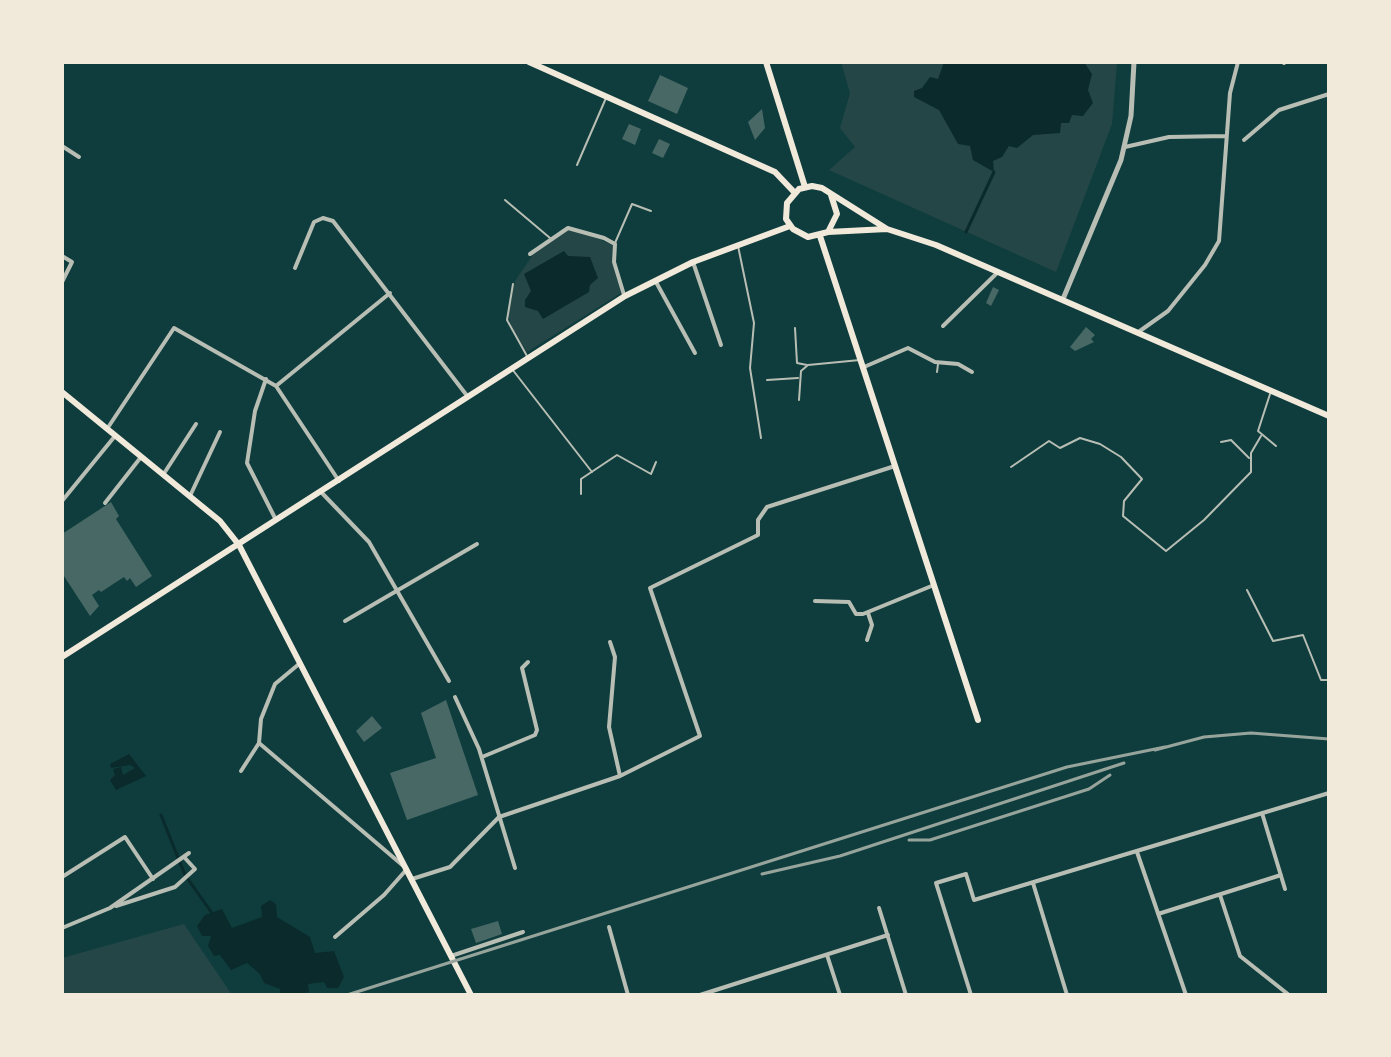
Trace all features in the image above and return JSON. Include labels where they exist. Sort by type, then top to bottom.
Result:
[{"type":"main road","points":[[529,62],[775,172],[794,192]]},
{"type":"main road","points":[[766,62],[805,187]]},
{"type":"main road","points":[[887,229],[803,236],[790,226],[786,207],[794,192],[805,187],[819,187],[887,229],[998,271],[1329,416]]},
{"type":"main road","points":[[828,232],[837,214],[831,195]]},
{"type":"main road","points":[[62,657],[625,296],[693,262],[790,226]]},
{"type":"main road","points":[[820,236],[978,720]]},
{"type":"main road","points":[[62,392],[224,524],[239,545],[471,995]]},
{"type":"street","points":[[1063,299],[1109,196],[1125,147],[1134,62]]},
{"type":"street","points":[[1137,333],[1168,311],[1215,250],[1223,214],[1230,93],[1238,62]]},
{"type":"street","points":[[1244,140],[1279,110],[1329,94]]},
{"type":"street","points":[[1125,147],[1169,137],[1226,136]]},
{"type":"street","points":[[62,146],[79,157]]},
{"type":"street","points":[[295,268],[311,227],[320,218],[333,221],[468,397]]},
{"type":"street","points":[[530,254],[572,228],[615,244],[614,262],[625,296]]},
{"type":"street","points":[[62,256],[72,262],[62,282]]},
{"type":"street","points":[[693,262],[721,345]]},
{"type":"street","points":[[943,326],[998,271]]},
{"type":"street","points":[[655,279],[695,353]]},
{"type":"street","points":[[276,386],[390,293]]},
{"type":"street","points":[[107,429],[174,328],[276,386],[339,481]]},
{"type":"street","points":[[862,364],[908,348],[938,363],[958,364],[972,372]]},
{"type":"street","points":[[266,379],[255,411],[247,463],[277,521]]},
{"type":"street","points":[[163,475],[196,424]]},
{"type":"street","points":[[190,496],[220,432]]},
{"type":"street","points":[[62,501],[115,436]]},
{"type":"street","points":[[105,503],[141,457]]},
{"type":"street","points":[[412,879],[450,867],[499,817],[620,776],[700,736],[650,588],[758,535],[758,520],[767,507],[895,466]]},
{"type":"street","points":[[321,492],[369,542],[449,681]]},
{"type":"street","points":[[345,621],[477,544]]},
{"type":"street","points":[[815,601],[849,602],[858,615],[934,585]]},
{"type":"street","points":[[867,640],[872,625],[868,613]]},
{"type":"street","points":[[610,642],[615,657],[609,727],[620,776]]},
{"type":"street","points":[[482,757],[535,735],[537,730],[522,668],[528,662]]},
{"type":"street","points":[[241,771],[259,743],[261,719],[275,684],[301,663]]},
{"type":"street","points":[[455,697],[482,757],[515,868]]},
{"type":"street","points":[[259,743],[407,869],[384,895],[335,937]]},
{"type":"street","points":[[971,995],[936,883],[966,874],[974,900],[1329,793]]},
{"type":"street","points":[[1262,813],[1285,889]]},
{"type":"street","points":[[62,877],[125,837],[153,879]]},
{"type":"street","points":[[1137,852],[1186,995]]},
{"type":"street","points":[[62,928],[110,908],[175,887],[195,869],[187,855],[110,908]]},
{"type":"street","points":[[1157,915],[1281,875]]},
{"type":"street","points":[[1033,883],[1067,995]]},
{"type":"street","points":[[1220,895],[1240,956],[1289,994]]},
{"type":"street","points":[[879,908],[906,995]]},
{"type":"street","points":[[609,927],[628,995]]},
{"type":"street","points":[[451,956],[523,932]]},
{"type":"street","points":[[700,995],[888,935]]},
{"type":"street","points":[[827,955],[840,995]]},
{"type":"lane","points":[[577,165],[607,97]]},
{"type":"lane","points":[[505,200],[551,239]]},
{"type":"lane","points":[[615,244],[632,204],[651,211]]},
{"type":"lane","points":[[738,244],[754,323],[750,368],[761,438]]},
{"type":"lane","points":[[513,284],[507,320],[528,357]]},
{"type":"lane","points":[[795,328],[797,363],[862,364]]},
{"type":"lane","points":[[937,372],[938,363]]},
{"type":"lane","points":[[799,400],[800,378],[808,365]]},
{"type":"lane","points":[[511,368],[592,472]]},
{"type":"lane","points":[[767,380],[800,378]]},
{"type":"lane","points":[[1011,467],[1049,441],[1060,448],[1080,438],[1100,444],[1121,457],[1141,478],[1124,501],[1123,516],[1164,551],[1225,501],[1251,472],[1250,459],[1261,436],[1259,423],[1272,390]]},
{"type":"lane","points":[[1261,436],[1276,446]]},
{"type":"lane","points":[[1221,442],[1231,440],[1250,459]]},
{"type":"lane","points":[[581,494],[581,479],[617,455],[651,474],[656,462]]},
{"type":"lane","points":[[1247,590],[1273,641],[1303,635],[1321,680],[1329,680]]},
{"type":"shaded area","points":[[841,62],[1117,62],[1112,124],[1056,272],[829,170],[855,147],[840,128],[850,93]]},
{"type":"shaded area","points":[[944,62],[1084,62],[1092,74],[1088,90],[1093,103],[1083,116],[1072,115],[1069,123],[1061,123],[1060,133],[1033,135],[1017,148],[1009,146],[1002,157],[993,161],[994,172],[973,160],[970,146],[958,144],[939,110],[914,97],[914,91],[922,88],[930,77],[938,79]]},
{"type":"shaded area","points":[[577,230],[613,245],[612,262],[621,293],[527,352],[514,333],[508,315],[515,281],[534,253],[566,231]]},
{"type":"shaded area","points":[[564,251],[568,256],[590,257],[598,278],[590,285],[589,292],[543,319],[538,311],[525,307],[525,300],[531,291],[524,274]]},
{"type":"shaded area","points":[[129,754],[146,776],[116,790],[110,780],[115,775],[113,769],[121,767],[123,775],[135,768],[130,765],[111,768],[110,764]]},
{"type":"shaded area","points":[[270,900],[276,904],[277,917],[310,937],[315,953],[334,951],[344,977],[338,988],[327,988],[324,982],[308,984],[309,992],[300,995],[280,995],[280,989],[264,983],[260,974],[247,963],[231,970],[220,955],[214,956],[208,946],[211,936],[202,936],[197,926],[205,915],[222,909],[232,928],[262,917],[261,906]]},
{"type":"shaded area","points":[[184,924],[232,995],[62,995],[62,958]]},
{"type":"building","points":[[660,75],[688,88],[677,114],[648,101]]},
{"type":"building","points":[[762,109],[765,128],[755,140],[748,122]]},
{"type":"building","points":[[629,124],[641,129],[635,145],[622,139]]},
{"type":"building","points":[[659,139],[670,144],[663,158],[652,153]]},
{"type":"building","points":[[993,287],[999,290],[991,306],[986,303]]},
{"type":"building","points":[[1086,327],[1095,335],[1091,339],[1094,342],[1075,351],[1070,347]]},
{"type":"building","points":[[111,502],[119,516],[116,519],[152,576],[136,587],[130,578],[127,581],[124,577],[101,592],[99,590],[92,595],[99,606],[90,616],[62,573],[62,534]]},
{"type":"building","points":[[446,700],[478,795],[407,820],[390,773],[436,758],[421,713]]},
{"type":"building","points":[[372,716],[382,728],[364,742],[356,731]]},
{"type":"building","points":[[498,921],[502,934],[476,943],[471,929]]},
{"type":"waterway","points":[[966,232],[994,172]]},
{"type":"waterway","points":[[161,815],[185,875],[212,913]]},
{"type":"railway","points":[[1155,750],[1204,737],[1251,733],[1329,739]]},
{"type":"railway","points":[[347,995],[1067,767],[1165,747]]},
{"type":"railway","points":[[762,874],[840,856],[1124,763]]},
{"type":"railway","points":[[909,840],[930,840],[1089,789],[1110,775]]}]
